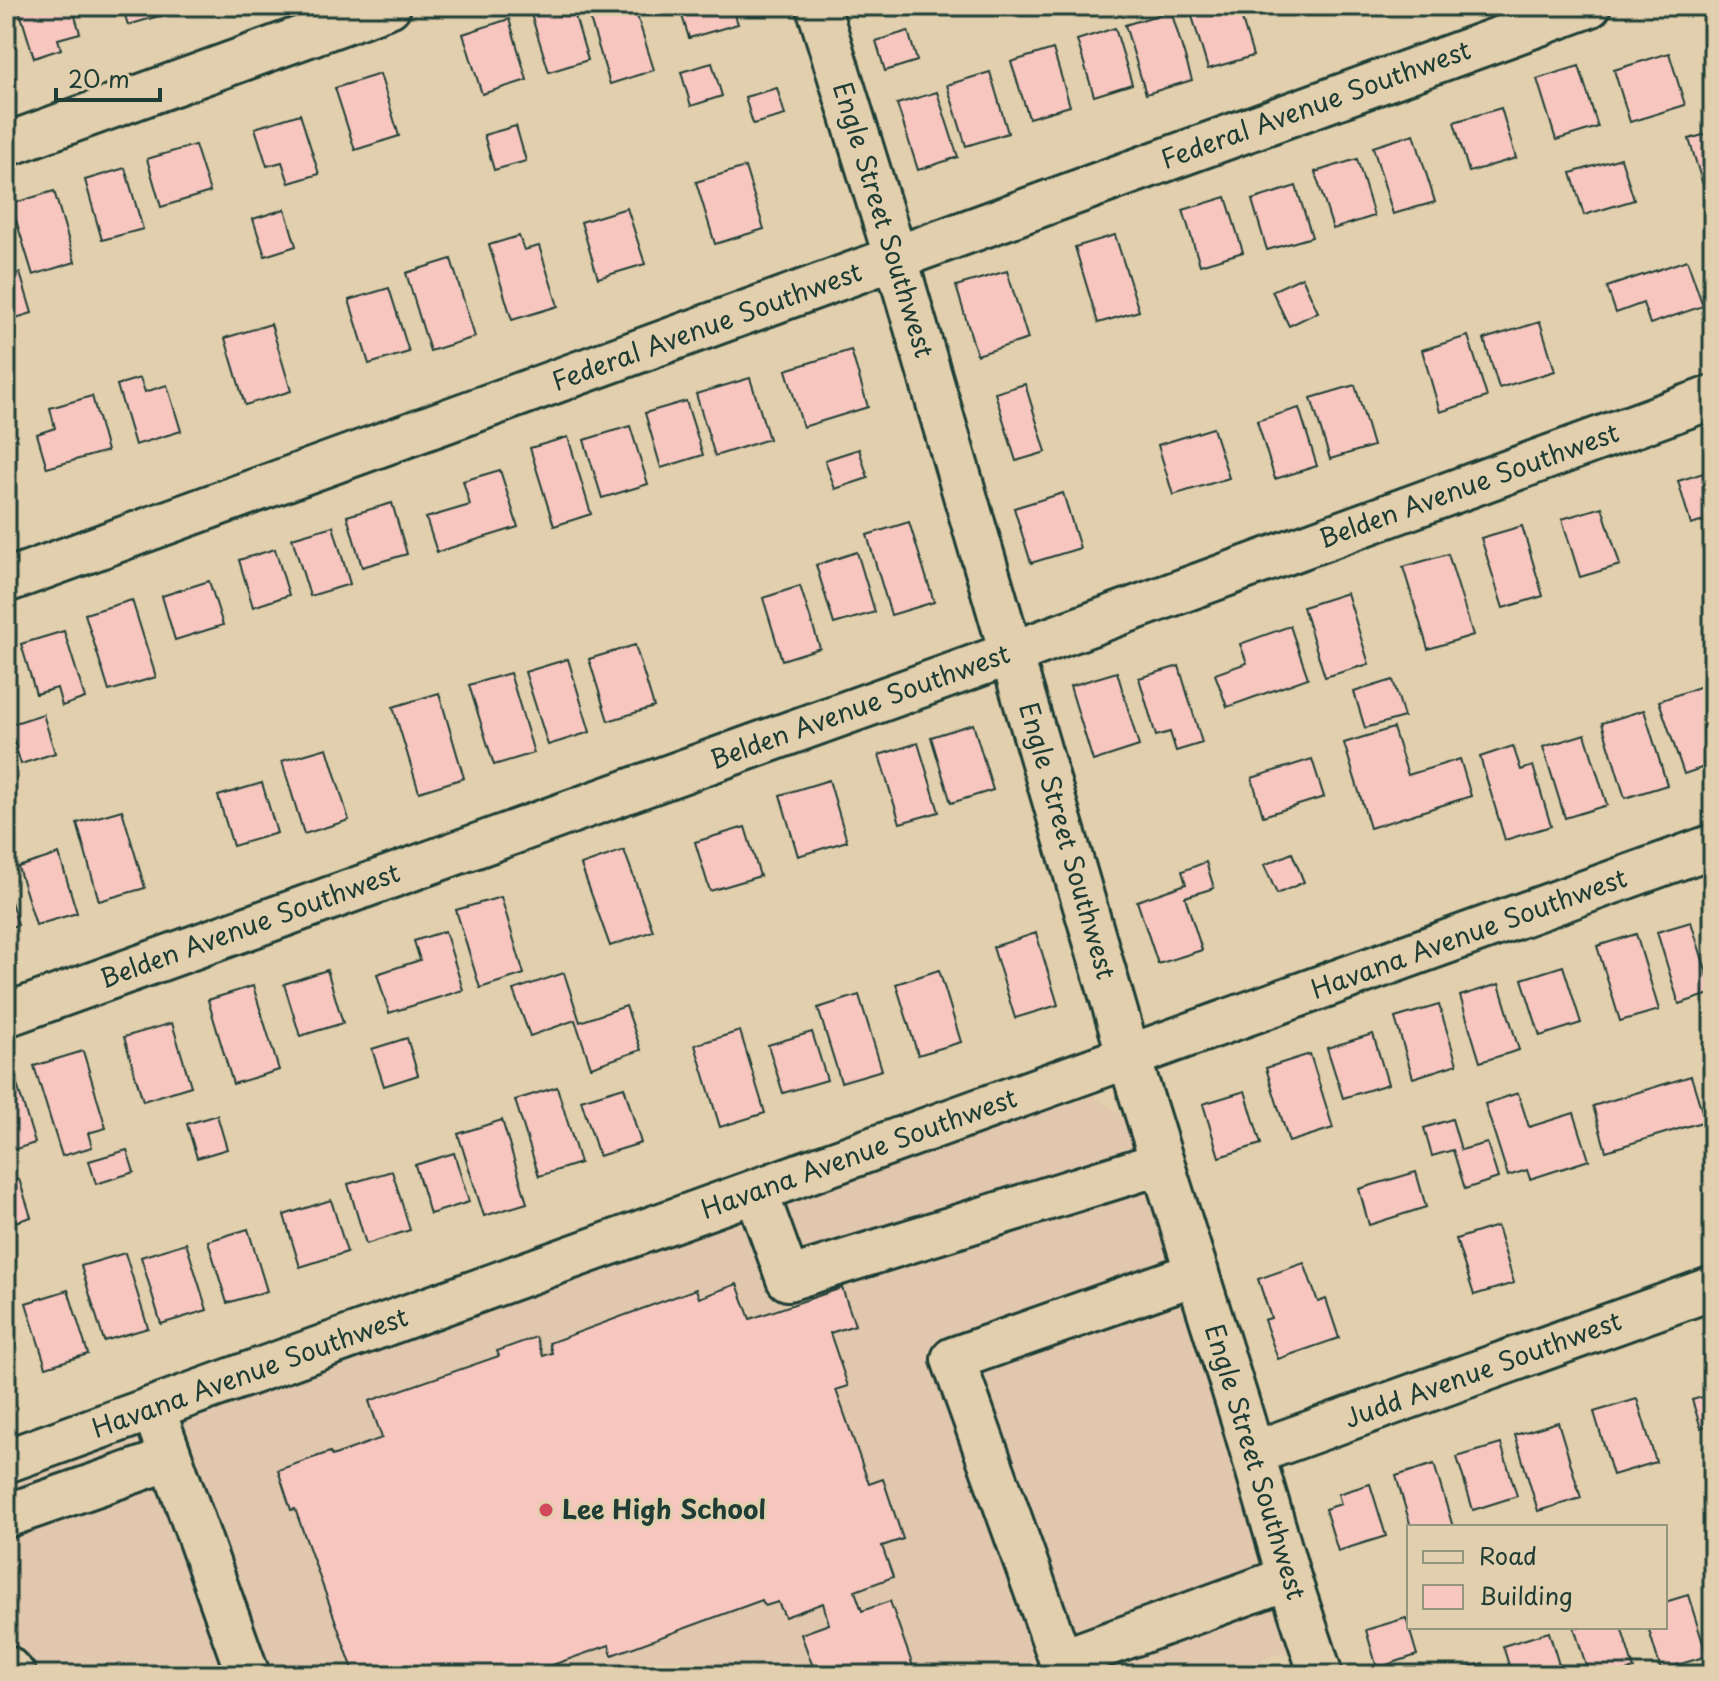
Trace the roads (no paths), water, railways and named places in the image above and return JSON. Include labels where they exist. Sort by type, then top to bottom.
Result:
[{"type":"street","points":[[6,145],[389,6]]},
{"type":"street","name":"Engle Street Southwest","points":[[818,6],[896,259],[1129,1057],[1321,1675]]},
{"type":"street","name":"Federal Avenue Southwest","points":[[6,581],[1589,6]]},
{"type":"street","name":"Belden Avenue Southwest","points":[[6,1015],[1713,397]]},
{"type":"street","name":"Havana Avenue Southwest","points":[[6,1461],[1713,846]]},
{"type":"street","points":[[756,1191],[788,1279],[1162,1163]]},
{"type":"street","points":[[1197,1273],[953,1359],[1061,1661],[1289,1578]]},
{"type":"street","name":"Judd Avenue Southwest","points":[[1253,1453],[1713,1288]]},
{"type":"street","points":[[153,1408],[248,1675]]},
{"type":"street","points":[[6,1516],[170,1459]]},
{"type":"street","points":[[6,1667],[14,1675]]},
{"type":"place","name":"Lee High School","points":[[546,1510]]}]
